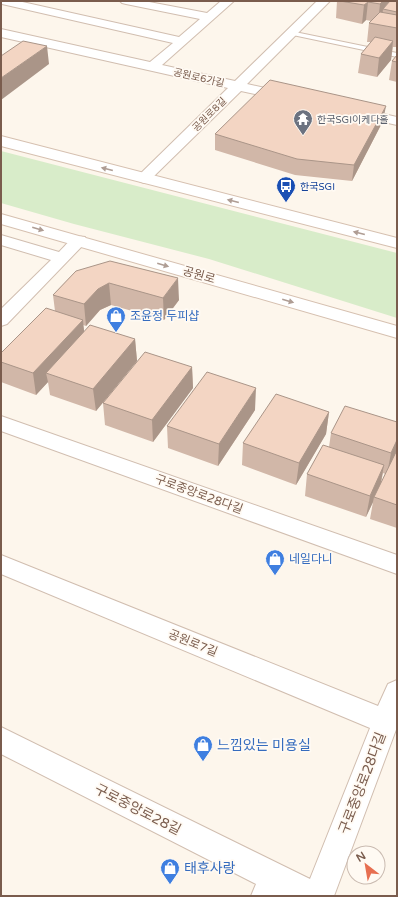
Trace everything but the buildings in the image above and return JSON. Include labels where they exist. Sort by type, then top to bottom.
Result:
[{"type":"main road","points":[[1,141],[397,243]]},
{"type":"main road","name":"공원로","points":[[1,219],[397,332]]},
{"type":"street","points":[[2,1],[182,41]]},
{"type":"street","points":[[126,1],[209,17]]},
{"type":"street","points":[[152,67],[228,1]]},
{"type":"street","name":"공원로8길","points":[[144,178],[324,1]]},
{"type":"street","name":"공원로6가길","points":[[1,33],[298,99]]},
{"type":"street","points":[[344,110],[397,121]]},
{"type":"street","points":[[1,240],[62,258]]},
{"type":"street","points":[[1,320],[79,241]]},
{"type":"street","name":"구로중앙로28다길","points":[[1,423],[397,565]]},
{"type":"street","name":"공원로7길","points":[[1,564],[386,722]]},
{"type":"street","name":"구로중앙로28다길","points":[[318,896],[397,692]]},
{"type":"street","name":"구로중앙로28길","points":[[1,740],[270,887],[312,896]]},
{"type":"lane","points":[[290,33],[397,55]]},
{"type":"green space","points":[[1,151],[397,253],[397,318],[209,259],[74,224],[1,203]]},
{"type":"place","name":"한국SGI이케다홀","points":[[303,136]]},
{"type":"place","name":"한국SGI","points":[[286,203]]},
{"type":"place","name":"조윤정 두피샵","points":[[116,333]]},
{"type":"place","name":"네일다니","points":[[275,576]]},
{"type":"place","name":"느낌있는 미용실","points":[[203,762]]},
{"type":"place","name":"태후사랑","points":[[170,885]]}]
